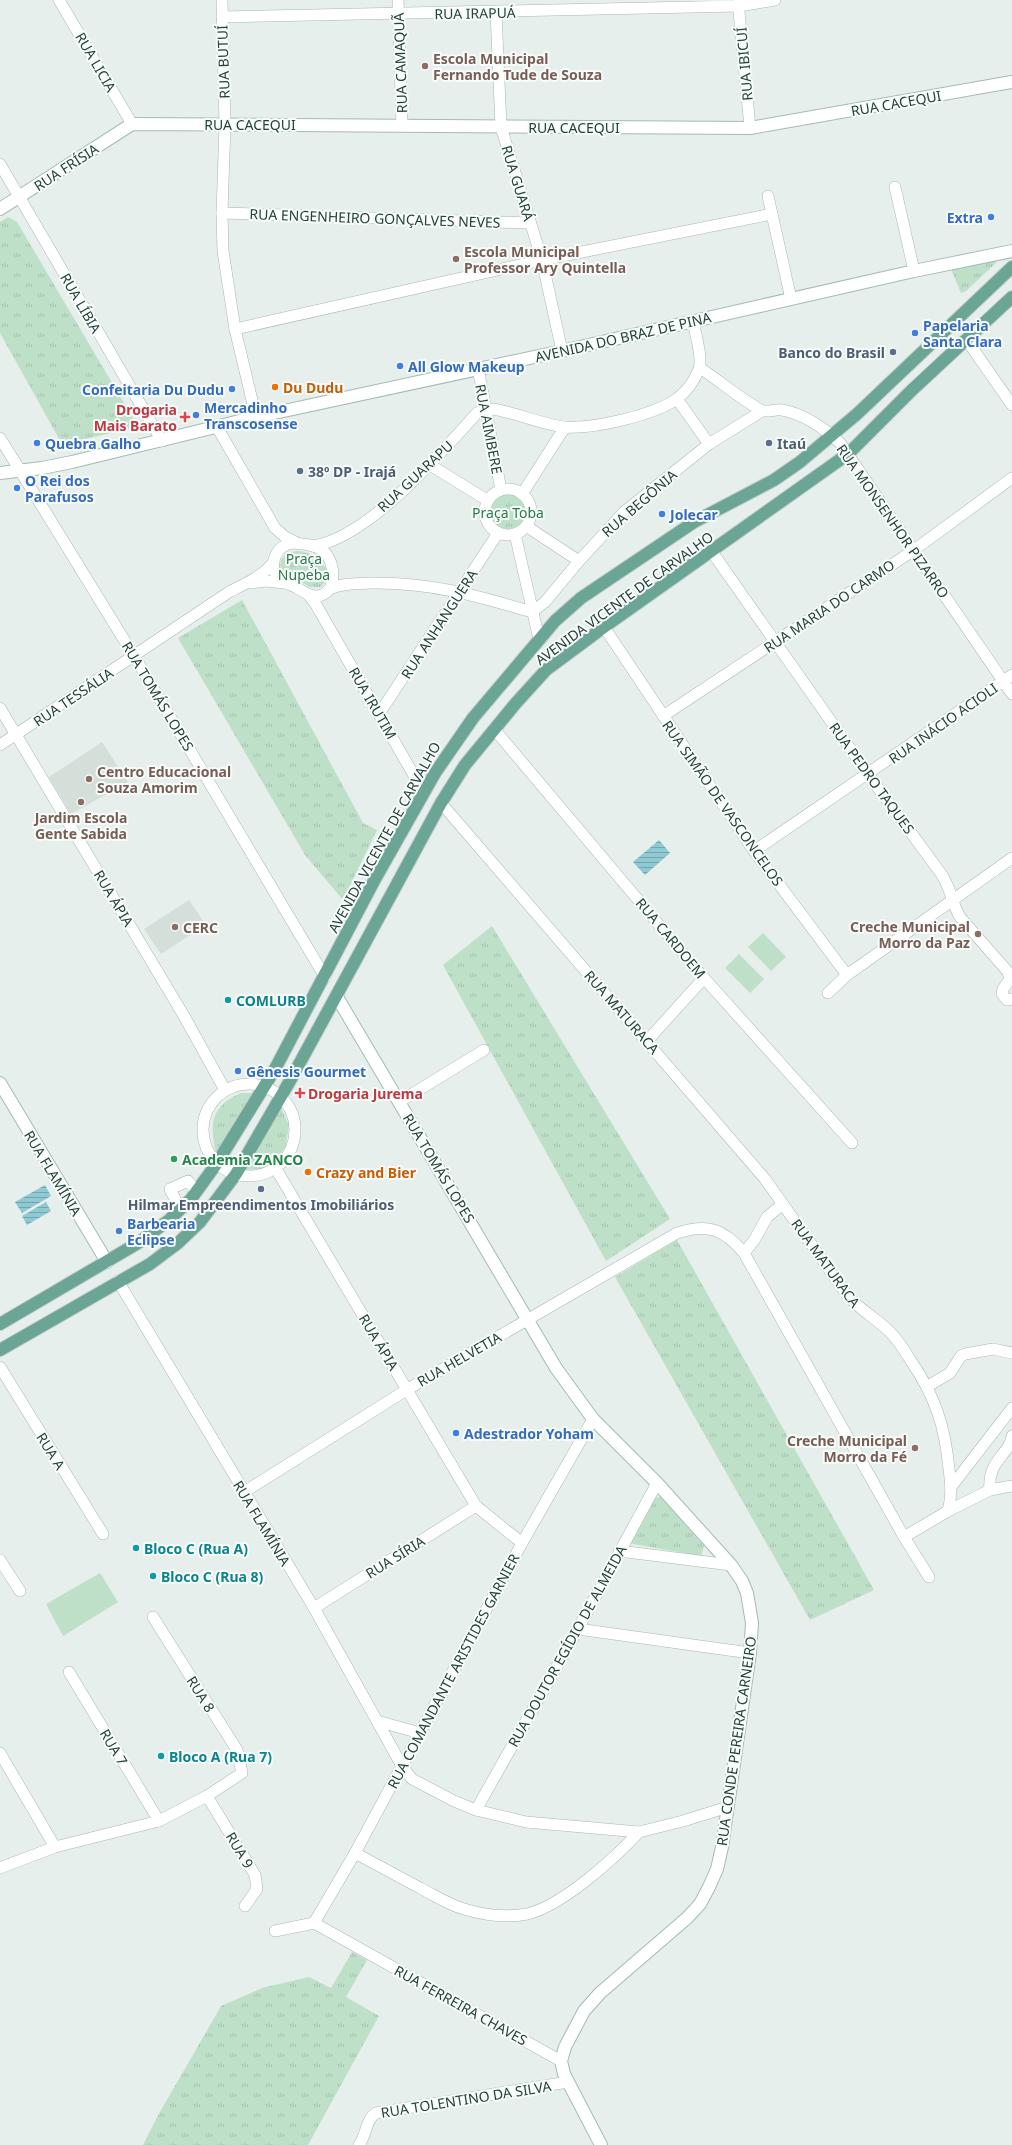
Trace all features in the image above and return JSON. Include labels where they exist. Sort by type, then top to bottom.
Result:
[{"type":"main road","name":"RUA CACEQUI","points":[[132,124],[750,128],[1012,82]]},
{"type":"main road","name":"RUA FRÍSIA","points":[[0,210],[132,124]]},
{"type":"main road","name":"AVENIDA DO BRAZ DE PINA","points":[[0,473],[20,472],[72,462],[256,417],[562,351],[914,270],[1012,251]]},
{"type":"main road","name":"AVENIDA VICENTE DE CARVALHO","points":[[0,1324],[107,1262],[154,1232],[178,1212],[196,1191],[217,1162],[264,1087],[325,977],[375,879],[424,793],[456,741],[539,639],[568,609],[588,594],[694,522],[774,480],[833,436],[1012,267]]},
{"type":"main road","name":"AVENIDA VICENTE DE CARVALHO","points":[[0,1350],[150,1264],[178,1243],[200,1222],[236,1174],[337,997],[441,803],[465,765],[494,729],[546,670],[604,627],[712,552],[848,454],[966,339],[1012,297]]},
{"type":"main road","name":"RUA TOMÁS LOPES","points":[[337,997],[528,1319]]},
{"type":"main road","name":"RUA FLAMÍNIA","points":[[0,1083],[107,1262]]},
{"type":"main road","name":"RUA CONDE PEREIRA CARNEIRO","points":[[528,1319],[556,1368],[593,1419],[657,1483],[731,1565],[742,1581],[750,1607],[750,1652],[728,1807],[717,1869],[700,1904],[687,1918],[600,1993],[584,2011],[574,2028],[561,2061]]},
{"type":"main road","points":[[561,2061],[568,2082],[601,2145]]},
{"type":"street","name":"RUA LICIA","points":[[59,0],[132,124]]},
{"type":"street","name":"RUA BUTUÍ","points":[[222,0],[225,124],[222,214],[223,251],[235,330],[256,417]]},
{"type":"street","name":"RUA CAMAQUÃ","points":[[398,0],[402,126]]},
{"type":"street","name":"RUA IRAPUÁ","points":[[222,17],[496,12],[738,3],[775,0]]},
{"type":"street","name":"RUA IBICUÍ","points":[[738,3],[750,128]]},
{"type":"street","name":"RUA GUARÁ","points":[[496,12],[501,127],[529,223],[542,260],[562,351]]},
{"type":"street","name":"RUA LÍBIA","points":[[0,164],[162,441]]},
{"type":"street","points":[[895,187],[914,270]]},
{"type":"street","points":[[768,196],[791,299]]},
{"type":"street","name":"RUA ENGENHEIRO GONÇALVES NEVES","points":[[222,214],[529,223]]},
{"type":"street","points":[[235,330],[542,260],[772,214]]},
{"type":"street","points":[[486,409],[494,409],[541,423],[565,427],[617,422],[641,414],[677,398],[686,390],[700,368],[700,358],[693,321]]},
{"type":"street","points":[[966,339],[1012,405]]},
{"type":"street","name":"RUA AIMBERE","points":[[478,368],[501,490]]},
{"type":"street","points":[[700,368],[730,391],[762,411]]},
{"type":"street","points":[[677,398],[709,444]]},
{"type":"street","name":"RUA GUARAPU","points":[[313,546],[341,537],[380,509],[430,465],[477,414],[486,409]]},
{"type":"street","name":"RUA MONSENHOR PIZARRO","points":[[762,411],[781,410],[796,415],[819,426],[833,436],[848,454],[914,550],[1008,678],[1012,694]]},
{"type":"street","name":"RUA BEGÔNIA","points":[[532,612],[545,602],[579,561],[624,512],[709,444],[762,411]]},
{"type":"street","points":[[217,427],[275,528],[284,536],[298,544]]},
{"type":"street","points":[[522,494],[565,427]]},
{"type":"street","name":"RUA TOMÁS LOPES","points":[[0,438],[134,656],[325,977]]},
{"type":"street","points":[[430,465],[487,500]]},
{"type":"street","name":"RUA MARIA DO CARMO","points":[[663,716],[914,550],[1012,478]]},
{"type":"street","points":[[514,489],[522,494],[529,502],[531,509],[530,520],[526,526],[515,534],[506,535],[498,533],[491,528],[484,511],[487,500],[493,494],[501,490],[514,489]]},
{"type":"street","points":[[526,526],[579,561]]},
{"type":"street","points":[[275,528],[275,557],[277,576],[284,583],[308,594],[316,596],[339,585],[412,584],[460,591],[532,612]]},
{"type":"street","name":"RUA ANHANGUERA","points":[[379,714],[498,533]]},
{"type":"street","points":[[515,534],[539,639]]},
{"type":"street","name":"RUA GUARAPU","points":[[332,565],[332,549],[341,537]]},
{"type":"street","points":[[275,557],[287,544],[313,546],[322,550],[344,580],[359,584]]},
{"type":"street","name":"RUA PEDRO TAQUES","points":[[712,552],[868,774],[942,875],[951,892],[960,918],[1008,972],[1010,979],[1003,989],[1002,994],[1007,1000],[1012,999]]},
{"type":"street","name":"RUA TESSÁLIA","points":[[0,745],[229,592],[264,572],[275,557]]},
{"type":"street","points":[[322,614],[321,602],[332,581],[332,565]]},
{"type":"street","name":"RUA TESSÁLIA","points":[[247,583],[266,581],[284,583]]},
{"type":"street","name":"RUA IRUTIM","points":[[308,594],[322,614],[424,793]]},
{"type":"street","name":"RUA SIMÃO DE VASCONCELOS","points":[[604,627],[754,851],[848,975]]},
{"type":"street","name":"RUA INÁCIO ACIOLI","points":[[754,851],[1008,678]]},
{"type":"street","name":"RUA ÁPIA","points":[[0,708],[184,1016],[225,1090]]},
{"type":"street","name":"RUA CARDOEM","points":[[494,729],[704,978],[852,1143]]},
{"type":"street","name":"RUA MATURACA","points":[[441,803],[765,1179],[858,1308],[889,1331],[928,1386],[937,1405],[947,1450],[951,1487],[948,1511]]},
{"type":"street","points":[[828,993],[848,975],[1012,858]]},
{"type":"street","points":[[647,1041],[704,978]]},
{"type":"street","points":[[399,1102],[484,1050]]},
{"type":"street","points":[[251,1084],[264,1087],[280,1097],[293,1117],[296,1128],[295,1140],[291,1151],[276,1169],[263,1175],[249,1176],[236,1174],[217,1162],[209,1153],[204,1142],[202,1130],[203,1118],[208,1107],[216,1097],[225,1090],[238,1085],[251,1084]]},
{"type":"street","name":"RUA ÁPIA","points":[[276,1169],[408,1389],[476,1506],[522,1543]]},
{"type":"street","points":[[175,1199],[170,1189],[188,1181],[196,1191]]},
{"type":"street","points":[[783,1204],[767,1217],[755,1239],[744,1253],[904,1537],[929,1577]]},
{"type":"street","name":"RUA HELVETIA","points":[[244,1492],[408,1389],[677,1233],[689,1229],[705,1229],[719,1232],[731,1237],[744,1253]]},
{"type":"street","name":"RUA FLAMÍNIA","points":[[118,1281],[314,1608],[402,1766],[412,1779],[427,1788],[476,1810],[526,1822],[639,1832]]},
{"type":"street","points":[[928,1386],[950,1373],[961,1356],[965,1354],[993,1349],[1012,1353]]},
{"type":"street","name":"RUA A","points":[[0,1367],[103,1534]]},
{"type":"street","points":[[951,1487],[1012,1408]]},
{"type":"street","name":"RUA COMANDANTE ARISTIDES GARNIER","points":[[314,1923],[356,1853],[522,1543],[593,1419]]},
{"type":"street","points":[[990,1490],[989,1482],[993,1467],[1012,1436],[1000,1425]]},
{"type":"street","name":"RUA DOUTOR EGÍDIO DE ALMEIDA","points":[[476,1810],[578,1629],[657,1483]]},
{"type":"street","points":[[904,1537],[948,1511],[990,1490],[1012,1486]]},
{"type":"street","name":"RUA SÍRIA","points":[[314,1608],[476,1506]]},
{"type":"street","points":[[619,1551],[731,1565]]},
{"type":"street","points":[[0,1560],[20,1591]]},
{"type":"street","name":"RUA 8","points":[[153,1617],[237,1750],[242,1773],[207,1796]]},
{"type":"street","points":[[578,1629],[750,1652]]},
{"type":"street","name":"RUA 7","points":[[69,1672],[159,1821]]},
{"type":"street","points":[[377,1721],[420,1733]]},
{"type":"street","points":[[0,1753],[55,1847]]},
{"type":"street","points":[[0,1868],[55,1847],[159,1821],[207,1796]]},
{"type":"street","name":"RUA 9","points":[[207,1796],[255,1875],[256,1889],[245,1906]]},
{"type":"street","points":[[356,1853],[462,1909],[490,1916],[528,1914],[566,1894],[611,1860],[639,1832],[683,1821],[728,1807]]},
{"type":"street","points":[[275,1931],[314,1923]]},
{"type":"street","name":"RUA FERREIRA CHAVES","points":[[314,1923],[561,2061]]},
{"type":"street","name":"RUA TOLENTINO DA SILVA","points":[[359,2145],[365,2137],[368,2120],[376,2114],[568,2082]]},
{"type":"shaded area","name":"Centro Educacional Souza Amorim","points":[[102,742],[128,782],[71,814],[49,777]]},
{"type":"shaded area","name":"CERC","points":[[189,900],[206,925],[161,954],[144,929]]},
{"type":"green space","points":[[8,217],[17,222],[134,420],[129,429],[62,444],[0,333],[0,222]]},
{"type":"green space","points":[[994,258],[996,263],[966,291],[961,293],[951,269]]},
{"type":"green space","name":"Praça Toba","points":[[512,493],[521,498],[525,504],[525,518],[521,524],[512,529],[504,529],[495,524],[491,518],[490,507],[495,498],[501,494]]},
{"type":"green space","name":"Praça Nupeba","points":[[297,551],[310,554],[322,562],[327,574],[326,580],[321,587],[310,587],[282,572],[280,564],[283,557],[289,553]]},
{"type":"green space","points":[[242,600],[363,823],[377,830],[343,900],[305,855],[178,638]]},
{"type":"green space","points":[[492,926],[670,1219],[606,1261],[443,965]]},
{"type":"green space","points":[[763,933],[786,957],[771,971],[748,947]]},
{"type":"green space","points":[[739,954],[764,979],[750,993],[725,968]]},
{"type":"green space","points":[[241,1093],[258,1093],[216,1153],[213,1133],[215,1117],[223,1104]]},
{"type":"green space","points":[[281,1108],[289,1125],[286,1145],[277,1160],[259,1169],[241,1170]]},
{"type":"green space","points":[[677,1240],[874,1590],[810,1620],[615,1277]]},
{"type":"green space","points":[[661,1497],[704,1546],[701,1556],[627,1543],[650,1498]]},
{"type":"green space","points":[[100,1573],[118,1602],[63,1636],[46,1604]]},
{"type":"green space","points":[[352,1952],[367,1960],[346,1997],[379,2016],[308,2145],[143,2145],[156,2119],[221,2006],[262,1988],[309,1977],[331,1988]]},
{"type":"water","points":[[659,840],[670,853],[645,875],[633,862]]},
{"type":"water","points":[[45,1185],[51,1196],[22,1213],[15,1202]]},
{"type":"water","points":[[46,1202],[51,1211],[27,1225],[22,1216]]},
{"type":"place","name":"Escola Municipal Fernando Tude de Souza","points":[[425,66]]},
{"type":"place","name":"Extra","points":[[991,217]]},
{"type":"place","name":"Escola Municipal Professor Ary Quintella","points":[[456,259]]},
{"type":"place","name":"Papelaria Santa Clara","points":[[915,333]]},
{"type":"place","name":"Banco do Brasil","points":[[893,352]]},
{"type":"place","name":"All Glow Makeup","points":[[400,366]]},
{"type":"place","name":"Du Dudu","points":[[275,387]]},
{"type":"place","name":"Confeitaria Du Dudu","points":[[232,389]]},
{"type":"place","name":"Mercadinho Transcosense","points":[[196,415]]},
{"type":"place","name":"Drogaria Mais Barato","points":[[185,417]]},
{"type":"place","name":"Quebra Galho","points":[[37,443]]},
{"type":"place","name":"Itaú","points":[[769,443]]},
{"type":"place","name":"38º DP - Irajá","points":[[300,471]]},
{"type":"place","name":"O Rei dos Parafusos","points":[[17,488]]},
{"type":"place","name":"Jolecar","points":[[662,514]]},
{"type":"place","name":"Centro Educacional Souza Amorim","points":[[89,779]]},
{"type":"place","name":"Jardim Escola Gente Sabida","points":[[81,802]]},
{"type":"place","name":"CERC","points":[[175,927]]},
{"type":"place","name":"Creche Municipal Morro da Paz","points":[[978,934]]},
{"type":"place","name":"COMLURB","points":[[228,1000]]},
{"type":"place","name":"Gênesis Gourmet","points":[[238,1071]]},
{"type":"place","name":"Drogaria Jurema","points":[[300,1093]]},
{"type":"place","name":"Academia ZANCO","points":[[174,1159]]},
{"type":"place","name":"Crazy and Bier","points":[[308,1172]]},
{"type":"place","name":"Hilmar Empreendimentos Imobiliários","points":[[261,1189]]},
{"type":"place","name":"Barbearia Eclipse","points":[[119,1231]]},
{"type":"place","name":"Adestrador Yoham","points":[[456,1433]]},
{"type":"place","name":"Creche Municipal Morro da Fé","points":[[915,1448]]},
{"type":"place","name":"Bloco C (Rua A)","points":[[136,1548]]},
{"type":"place","name":"Bloco C (Rua 8)","points":[[153,1576]]},
{"type":"place","name":"Bloco A (Rua 7)","points":[[161,1756]]}]
